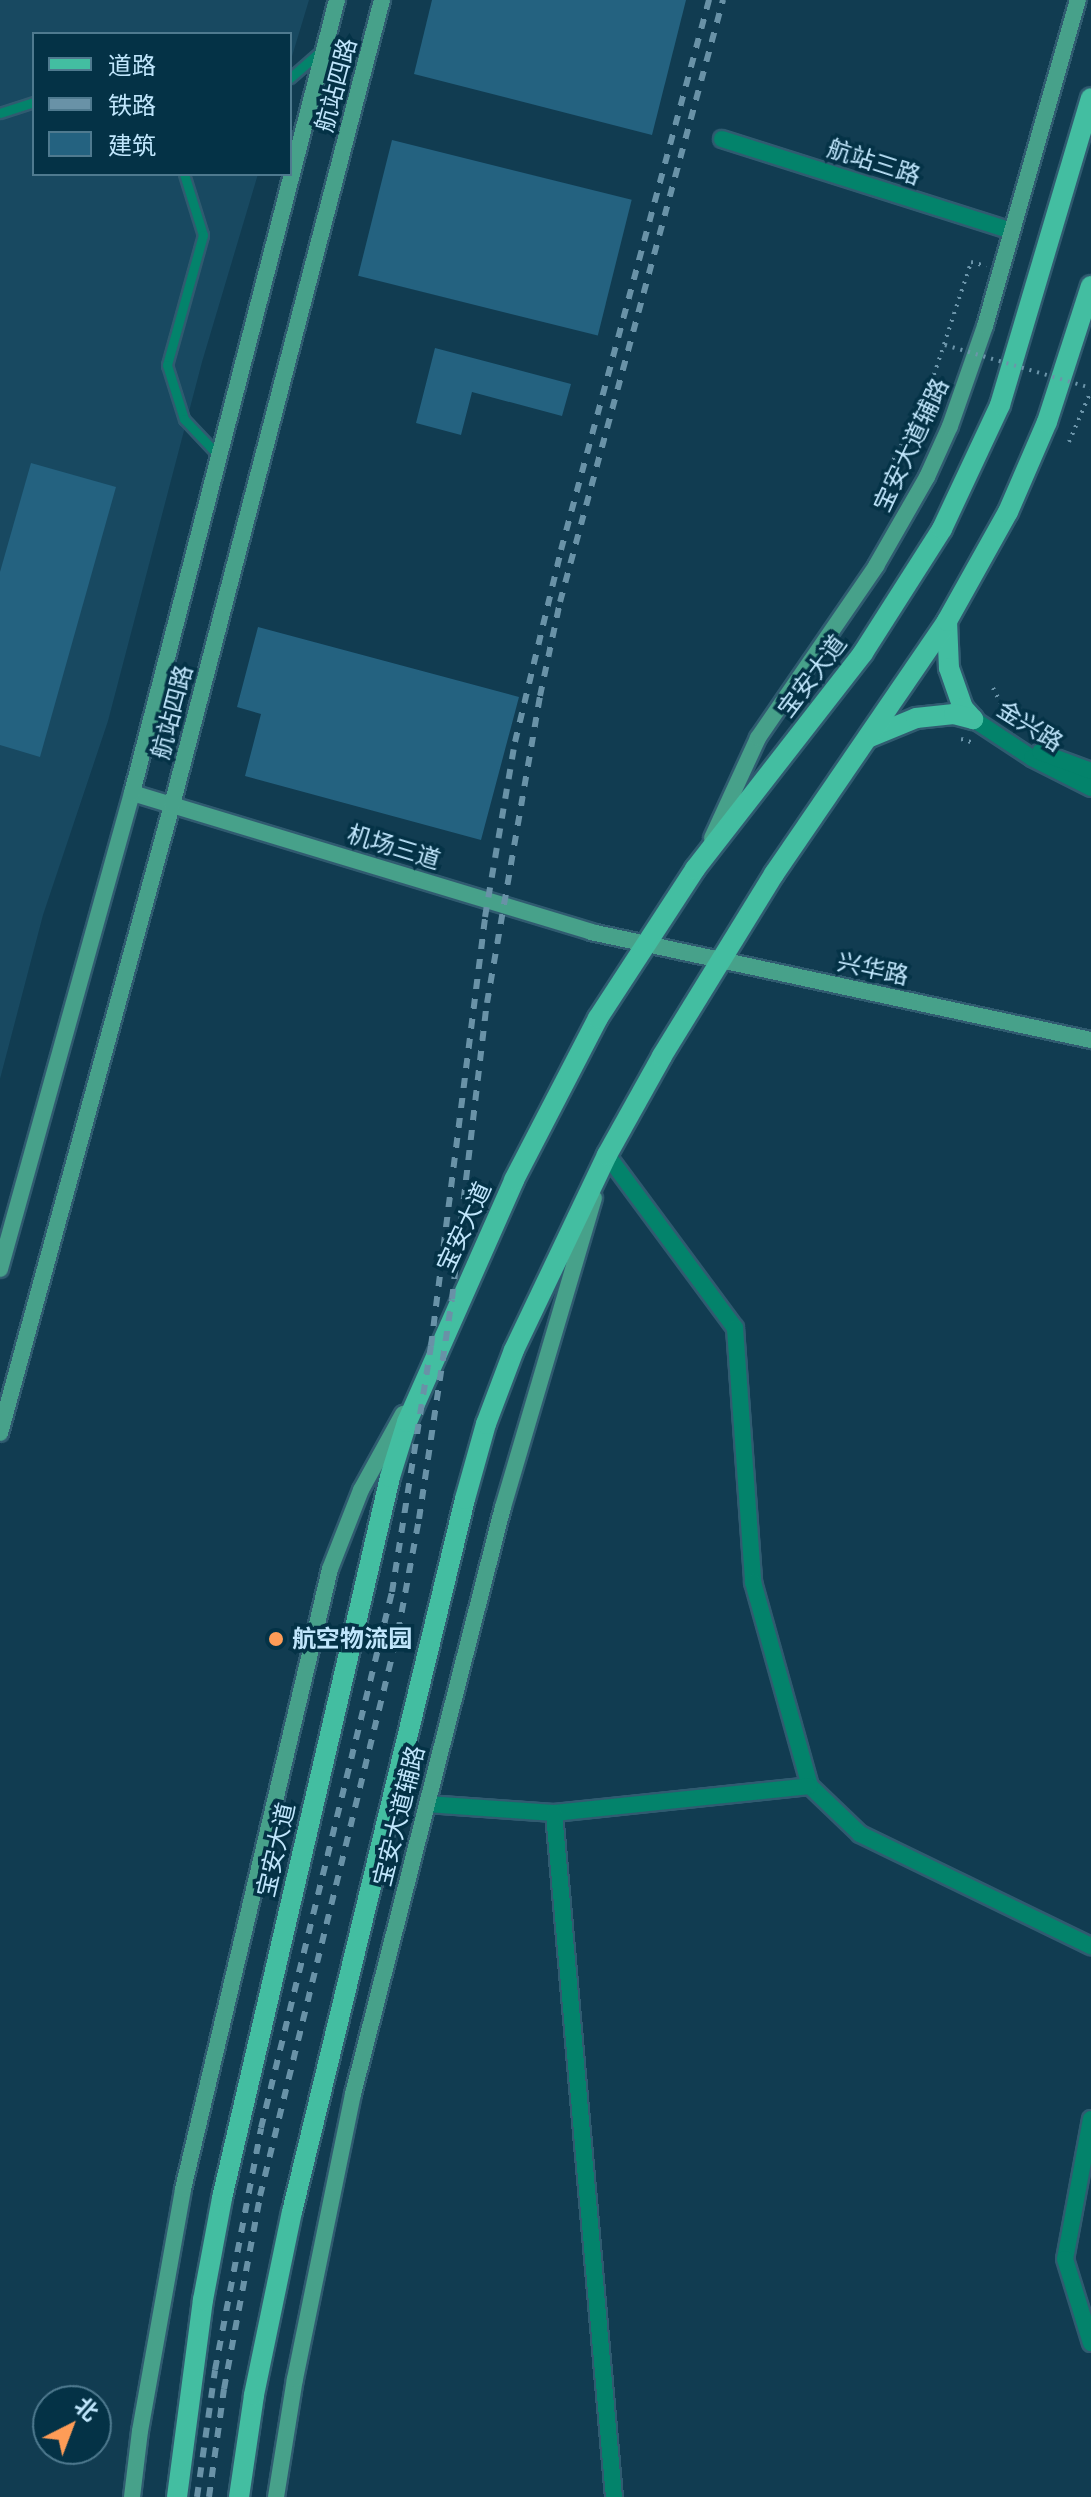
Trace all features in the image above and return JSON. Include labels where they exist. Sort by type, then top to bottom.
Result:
[{"type":"main road","name":"宝安大道","points":[[177,2497],[203,2300],[222,2198],[390,1477],[426,1374],[514,1180],[598,1018],[695,869],[863,653],[919,566],[969,477],[1000,405],[1091,98]]},
{"type":"main road","points":[[239,2497],[254,2395],[292,2212],[465,1499],[486,1424],[514,1350],[607,1155],[662,1056],[774,874],[947,621],[1014,499],[1047,422],[1091,286]]},
{"type":"main road","points":[[947,621],[949,668],[963,708],[973,719]]},
{"type":"main road","points":[[870,737],[916,718],[954,714],[973,719]]},
{"type":"street","name":"航站四路","points":[[292,174],[337,0]]},
{"type":"street","name":"航站四路","points":[[0,1433],[172,805],[382,0]]},
{"type":"street","name":"宝安大道辅路","points":[[695,869],[773,713],[862,587],[927,477],[969,378],[1078,0]]},
{"type":"street","name":"航站三路","points":[[722,139],[1012,231]]},
{"type":"street","name":"航站四路","points":[[0,1269],[132,793],[292,176]]},
{"type":"street","name":"金兴路","points":[[973,719],[1033,749],[1091,771]]},
{"type":"street","name":"金兴路","points":[[973,719],[1032,758],[1091,788]]},
{"type":"street","name":"机场三道","points":[[132,793],[591,932],[644,944]]},
{"type":"street","name":"兴华路","points":[[644,944],[1091,1040]]},
{"type":"street","name":"宝安大道辅路","points":[[276,2497],[295,2379],[353,2094],[530,1410],[607,1155]]},
{"type":"street","points":[[607,1155],[735,1328],[753,1582],[810,1786],[860,1834],[1091,1946]]},
{"type":"street","points":[[132,2497],[145,2402],[183,2189],[330,1569],[361,1490],[426,1374]]},
{"type":"street","points":[[427,1804],[554,1813],[810,1786]]},
{"type":"street","points":[[554,1813],[614,2497]]},
{"type":"street","points":[[1091,2119],[1065,2259],[1091,2343]]},
{"type":"lane","points":[[292,76],[325,47]]},
{"type":"lane","points":[[0,113],[32,103]]},
{"type":"lane","points":[[185,176],[203,235],[167,365],[184,419],[219,456]]},
{"type":"path","points":[[901,473],[890,467],[929,390],[971,262],[987,266]]},
{"type":"path","points":[[945,345],[1091,390],[1070,441]]},
{"type":"path","points":[[993,688],[1014,727]]},
{"type":"shaded area","points":[[0,0],[309,0],[292,56],[292,32],[32,32],[32,176],[257,176],[202,362],[108,721],[43,915],[0,1079]]},
{"type":"building","points":[[432,0],[686,0],[652,135],[414,74]]},
{"type":"building","points":[[392,140],[632,200],[598,336],[358,276]]},
{"type":"building","points":[[435,348],[571,384],[562,416],[472,392],[461,435],[416,423]]},
{"type":"building","points":[[31,463],[116,487],[40,757],[0,745],[0,572]]},
{"type":"building","points":[[258,627],[519,697],[481,840],[245,776],[261,714],[237,707]]},
{"type":"railway","points":[[197,2497],[215,2370],[261,2128],[392,1592],[431,1346],[485,917],[515,742],[561,550],[709,0]]},
{"type":"railway","points":[[209,2497],[224,2389],[260,2196],[398,1632],[419,1519],[452,1299],[487,1003],[540,696],[560,602],[723,0]]},
{"type":"place","name":"航空物流园","points":[[276,1639]]}]
